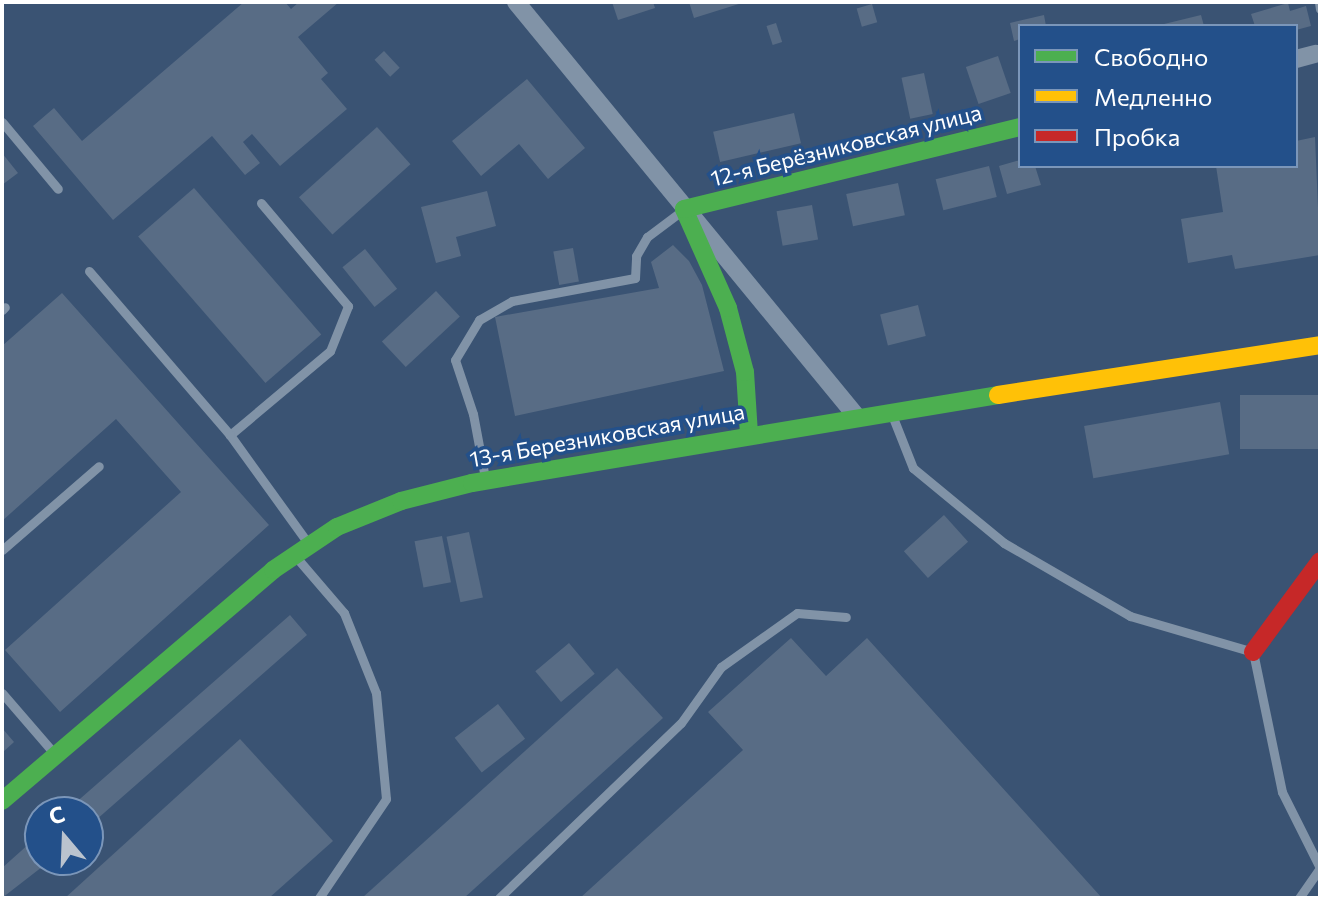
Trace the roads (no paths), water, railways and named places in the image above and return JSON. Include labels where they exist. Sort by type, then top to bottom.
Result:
[{"type":"street","points":[[516,2],[857,417]]},
{"type":"street","points":[[1298,58],[1318,52]]},
{"type":"street","name":"12-я Берёзниковская улица","points":[[684,209],[1018,127]]},
{"type":"street","points":[[684,209],[728,308],[745,372],[749,434]]},
{"type":"street","name":"13-я Березниковская улица","points":[[2,801],[58,757],[301,549],[401,501],[485,481],[749,434],[1320,345]]},
{"type":"street","points":[[1253,652],[1320,561]]},
{"type":"lane","points":[[1319,2],[1320,9]]},
{"type":"lane","points":[[2,122],[58,189]]},
{"type":"lane","points":[[230,435],[330,351],[348,306],[261,203]]},
{"type":"lane","points":[[485,481],[473,414],[455,360],[479,320],[512,301],[635,278],[636,256],[647,237],[684,209]]},
{"type":"lane","points":[[89,271],[230,435],[344,613],[376,693],[386,799],[319,898]]},
{"type":"lane","points":[[891,414],[913,468],[1004,543],[1130,616],[1253,652],[1282,792],[1320,868],[1299,898]]},
{"type":"lane","points":[[2,550],[99,466]]},
{"type":"lane","points":[[499,898],[681,723],[721,667],[797,613],[846,617]]},
{"type":"lane","points":[[2,693],[58,757]]}]
